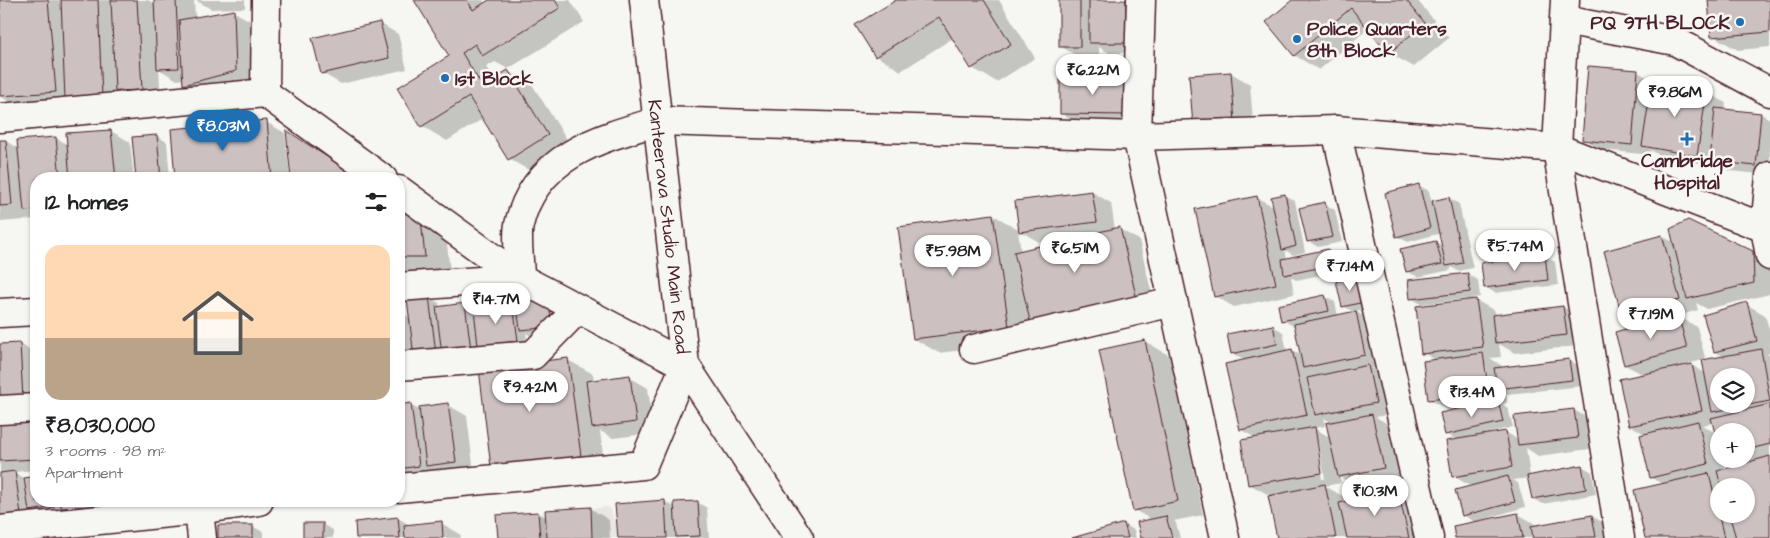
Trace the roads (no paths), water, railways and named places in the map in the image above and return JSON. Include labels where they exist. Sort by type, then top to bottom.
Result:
[{"type":"street","points":[[265,94],[266,0]]},
{"type":"street","name":"Kanteerava Studio Main Road","points":[[644,0],[685,365],[800,538]]},
{"type":"street","points":[[1141,0],[1137,136],[1225,538]]},
{"type":"street","points":[[1620,538],[1557,148],[1564,10],[1674,41],[1770,92]]},
{"type":"street","points":[[0,118],[265,94],[373,172]]},
{"type":"street","points":[[520,278],[519,226],[532,188],[554,165],[593,142],[659,121],[1137,136],[1336,130],[1557,148],[1767,229]]},
{"type":"street","points":[[1336,130],[1429,538]]},
{"type":"street","points":[[1770,176],[1767,229],[1770,256]]},
{"type":"street","points":[[405,194],[520,278],[685,365],[643,464],[405,487]]},
{"type":"street","points":[[405,287],[520,278]]},
{"type":"street","points":[[974,349],[1173,302]]},
{"type":"street","points":[[405,366],[533,355],[578,309]]},
{"type":"street","points":[[0,313],[30,311]]},
{"type":"street","points":[[0,410],[30,408]]},
{"type":"street","points":[[0,530],[191,507]]},
{"type":"street","points":[[199,507],[202,538]]},
{"type":"place","name":"PQ 9TH BLOCK","points":[[1740,22]]},
{"type":"place","name":"Police Quarters 8th Block","points":[[1297,39]]},
{"type":"place","name":"1st Block","points":[[445,78]]},
{"type":"place","name":"Cambridge Hospital","points":[[1687,139]]}]
